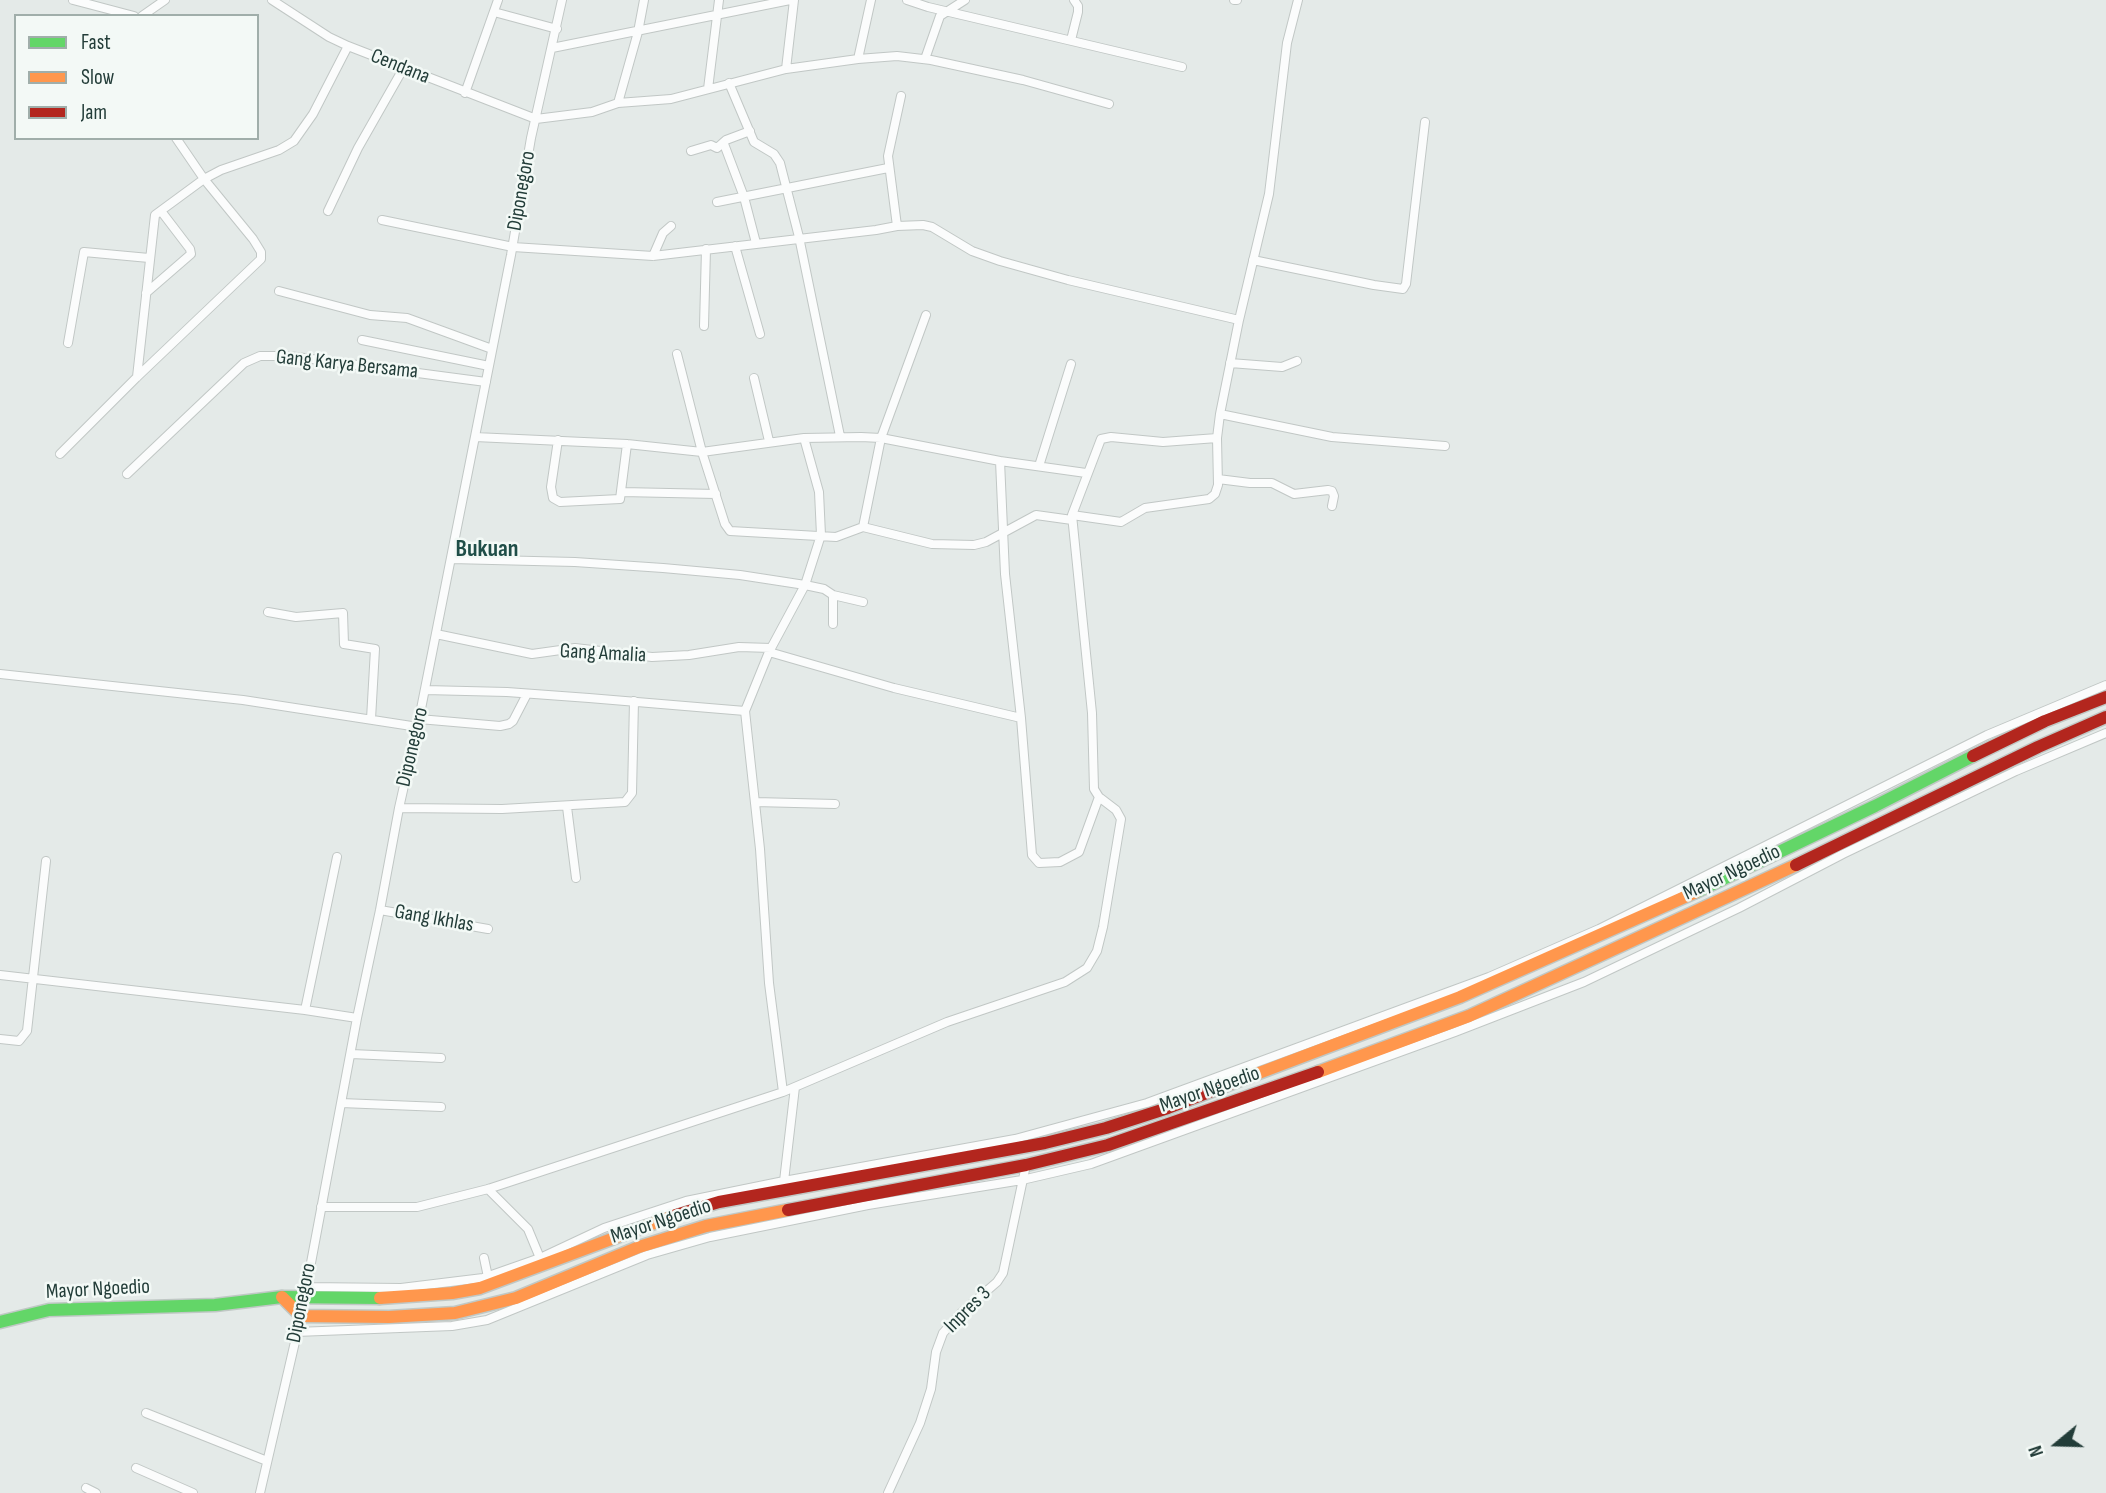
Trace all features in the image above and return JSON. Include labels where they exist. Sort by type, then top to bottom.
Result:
[{"type":"street","points":[[74,0],[126,14]]},
{"type":"street","points":[[145,14],[165,0]]},
{"type":"street","name":"Cendana","points":[[272,0],[329,37],[348,46],[536,119]]},
{"type":"street","points":[[465,93],[498,0]]},
{"type":"street","name":"Diponegoro","points":[[260,1493],[305,1292],[357,1018],[419,723],[536,119],[562,0]]},
{"type":"street","points":[[618,103],[644,0]]},
{"type":"street","points":[[708,89],[719,0]]},
{"type":"street","points":[[552,48],[792,0],[786,69]]},
{"type":"street","points":[[858,59],[871,0]]},
{"type":"street","points":[[906,0],[1182,68]]},
{"type":"street","points":[[925,59],[940,16],[945,10],[965,0]]},
{"type":"street","points":[[1071,40],[1078,12],[1074,0]]},
{"type":"street","points":[[677,354],[702,452],[725,524],[730,531],[839,536],[863,527],[924,542],[949,545],[980,544],[1037,515],[1121,522],[1145,508],[1209,499],[1216,492],[1220,414],[1269,194],[1287,43],[1298,0]]},
{"type":"street","points":[[494,12],[556,29]]},
{"type":"street","points":[[137,377],[154,216],[204,178],[279,150],[294,141],[313,114],[348,46]]},
{"type":"street","points":[[536,119],[592,111],[618,103],[671,99],[786,69],[897,56],[925,59],[1023,80],[1109,104]]},
{"type":"street","points":[[328,211],[358,148],[403,69]]},
{"type":"street","points":[[729,83],[754,142],[777,158],[800,237],[840,436]]},
{"type":"street","points":[[897,226],[888,156],[901,96]]},
{"type":"street","points":[[1253,260],[1351,281],[1404,289],[1425,122]]},
{"type":"street","points":[[691,152],[706,145],[717,148],[726,140],[750,131]]},
{"type":"street","points":[[60,454],[261,259],[261,252],[253,239],[177,140]]},
{"type":"street","points":[[724,144],[744,197],[756,243]]},
{"type":"street","points":[[717,202],[888,168]]},
{"type":"street","points":[[146,293],[191,254],[161,211]]},
{"type":"street","points":[[382,220],[513,247],[653,256],[800,237],[923,225],[932,227],[972,251],[1000,261],[1068,280],[1239,320]]},
{"type":"street","points":[[653,256],[663,233],[671,226]]},
{"type":"street","points":[[735,246],[760,334]]},
{"type":"street","points":[[704,326],[706,249]]},
{"type":"street","points":[[68,343],[84,252],[149,258]]},
{"type":"street","points":[[279,291],[363,314],[407,318],[492,349]]},
{"type":"street","points":[[863,527],[881,438],[926,315]]},
{"type":"street","points":[[362,340],[489,366]]},
{"type":"street","name":"Gang Karya Bersama","points":[[127,474],[244,363],[260,356],[289,356],[486,382]]},
{"type":"street","points":[[1230,363],[1282,367],[1297,361]]},
{"type":"street","points":[[1040,466],[1071,364]]},
{"type":"street","points":[[754,378],[769,441]]},
{"type":"street","points":[[1220,414],[1332,438],[1445,446]]},
{"type":"street","points":[[475,437],[627,444],[702,452],[804,438],[881,438],[1000,461],[1086,473]]},
{"type":"street","points":[[321,1207],[417,1207],[488,1189],[783,1092],[966,1014],[1065,982],[1087,968],[1097,951],[1100,939],[1121,824],[1116,810],[1099,797],[1094,789],[1092,713],[1072,518],[1098,441],[1103,437],[1157,442],[1217,439]]},
{"type":"street","points":[[783,1092],[769,983],[760,849],[745,711],[770,650],[804,584],[821,536],[820,492],[804,438]]},
{"type":"street","points":[[558,440],[551,487],[556,501],[620,499],[627,444]]},
{"type":"street","points":[[1000,461],[1005,574],[1021,718],[1032,855],[1036,862],[1060,862],[1079,852],[1099,797]]},
{"type":"street","points":[[1218,479],[1250,484],[1272,483],[1294,494],[1328,490],[1332,491],[1334,496],[1332,506]]},
{"type":"street","points":[[622,492],[716,494]]},
{"type":"street","points":[[451,559],[575,562],[740,575],[804,584],[863,603]]},
{"type":"street","points":[[833,595],[833,624]]},
{"type":"street","points":[[268,612],[296,617],[344,613],[344,643],[375,649],[372,719]]},
{"type":"street","name":"Gang Amalia","points":[[436,634],[532,654],[575,648],[652,657],[739,648],[770,650],[894,688],[1021,718]]},
{"type":"street","points":[[0,674],[243,700],[372,719],[419,723],[509,724],[527,694]]},
{"type":"street","points":[[305,1292],[401,1288],[539,1256],[604,1228],[674,1205],[784,1181],[1015,1139],[1147,1103],[1489,976],[1599,929],[1987,735],[2106,685]]},
{"type":"street","points":[[425,690],[634,701],[745,711]]},
{"type":"street","name":"Mayor Ngoedio","points":[[0,1322],[49,1310],[215,1305],[305,1292],[364,1299],[480,1288],[628,1231],[710,1205],[1055,1141],[1106,1128],[1168,1108],[1460,997],[1661,909],[1875,806],[1949,767],[2106,697]]},
{"type":"street","points":[[399,808],[620,804],[631,796],[634,701]]},
{"type":"street","name":"Mayor Ngoedio","points":[[300,1316],[411,1316],[455,1313],[484,1307],[533,1292],[639,1247],[706,1226],[1026,1164],[1108,1145],[1469,1016],[1737,893],[1972,778],[2106,717]]},
{"type":"street","points":[[296,1332],[452,1325],[487,1320],[646,1255],[710,1237],[868,1205],[1022,1180],[1104,1159],[1584,982],[2016,771],[2106,733]]},
{"type":"street","points":[[755,802],[835,804]]},
{"type":"street","points":[[567,807],[576,878]]},
{"type":"street","points":[[305,1010],[337,857]]},
{"type":"street","points":[[0,1039],[19,1041],[26,1035],[46,861]]},
{"type":"street","name":"Gang Ikhlas","points":[[380,910],[488,929]]},
{"type":"street","points":[[0,975],[357,1018]]},
{"type":"street","points":[[351,1054],[441,1058]]},
{"type":"street","points":[[784,1181],[795,1087]]},
{"type":"street","points":[[341,1103],[441,1107]]},
{"type":"street","name":"Inpres 3","points":[[888,1493],[920,1423],[931,1389],[936,1352],[943,1333],[961,1313],[997,1282],[1003,1273],[1026,1164]]},
{"type":"street","points":[[488,1189],[522,1221],[532,1236],[539,1256]]},
{"type":"street","points":[[480,1288],[484,1307]]},
{"type":"street","points":[[282,1297],[300,1316]]},
{"type":"street","points":[[146,1412],[267,1461]]},
{"type":"street","points":[[136,1468],[194,1493]]},
{"type":"street","points":[[86,1488],[96,1493]]},
{"type":"traffic: fast","points":[[1696,892],[1973,756]]},
{"type":"traffic: fast","points":[[0,1322],[49,1310],[215,1305],[282,1297],[380,1298]]},
{"type":"traffic: slow","points":[[1318,1072],[1469,1016],[1796,865]]},
{"type":"traffic: slow","points":[[1251,1076],[1460,997],[1696,892]]},
{"type":"traffic: slow","points":[[282,1297],[301,1316],[389,1317],[455,1313],[516,1298],[639,1247],[706,1226],[788,1210]]},
{"type":"traffic: slow","points":[[380,1298],[452,1293],[480,1288],[676,1215]]},
{"type":"traffic: jam","points":[[1973,756],[2045,721],[2106,697]]},
{"type":"traffic: jam","points":[[1796,865],[2038,747],[2106,717]]},
{"type":"traffic: jam","points":[[788,1210],[1026,1165],[1108,1145],[1318,1072]]},
{"type":"traffic: jam","points":[[676,1215],[719,1202],[1045,1143],[1106,1128],[1168,1108],[1251,1076]]},
{"type":"district","name":"Bukuan","points":[[487,550]]}]
